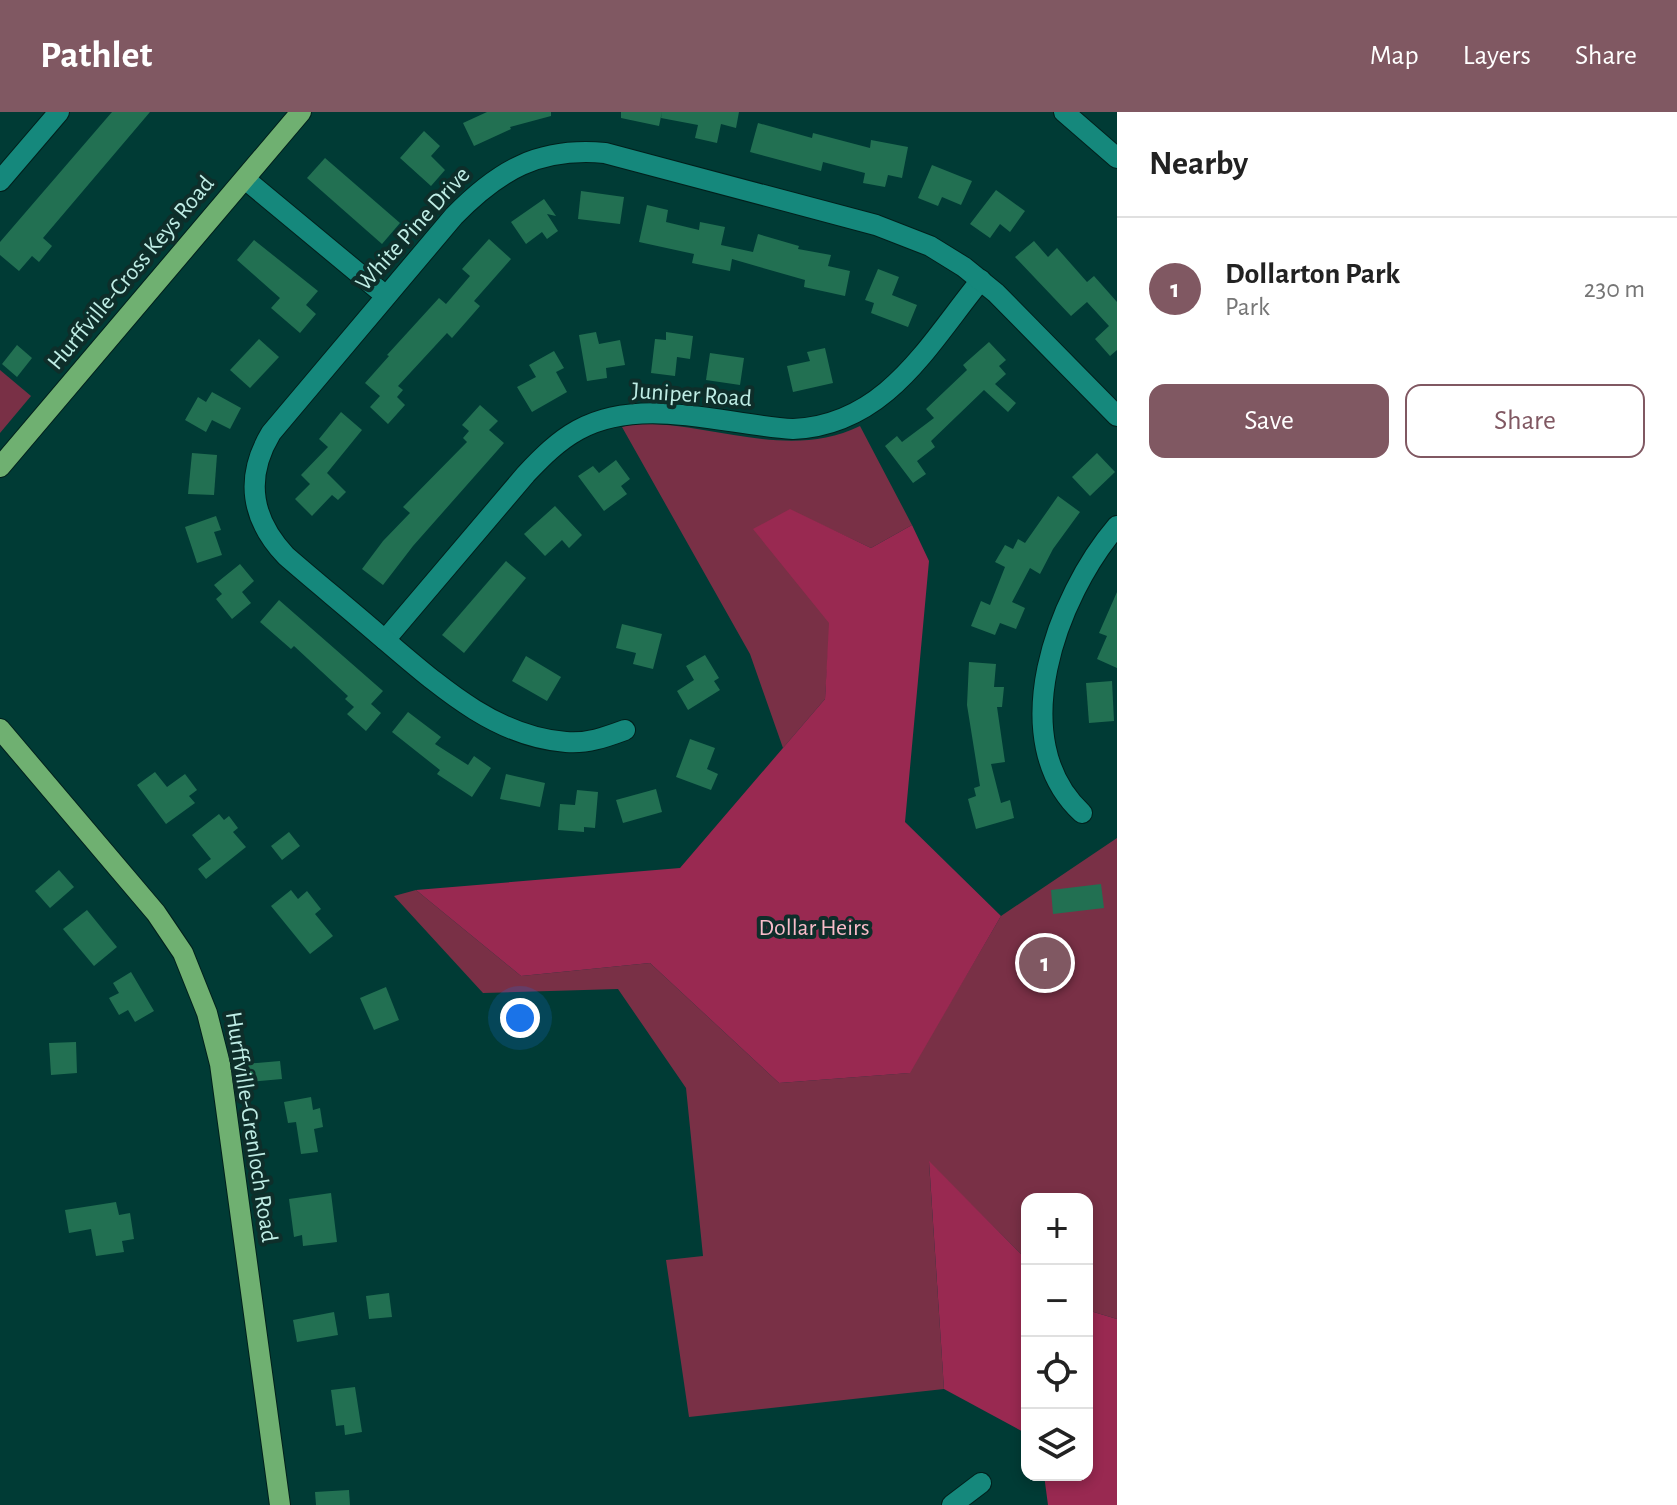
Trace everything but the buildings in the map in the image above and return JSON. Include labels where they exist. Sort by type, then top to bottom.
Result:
[{"type":"main road","name":"Hurffville-Cross Keys Road","points":[[0,467],[301,112]]},
{"type":"main road","name":"Hurffville-Grenloch Road","points":[[0,729],[156,913],[183,953],[195,978],[220,1064],[280,1505]]},
{"type":"street","points":[[0,181],[59,112]]},
{"type":"street","points":[[1064,112],[1117,158]]},
{"type":"street","name":"White Pine Drive","points":[[625,730],[603,738],[569,743],[523,733],[490,719],[458,699],[385,640],[277,546],[258,514],[255,493],[259,457],[271,433],[454,216],[489,182],[528,161],[557,154],[589,152],[637,161],[896,231],[946,254],[981,280],[1117,416]]},
{"type":"street","points":[[245,179],[386,296]]},
{"type":"street","name":"Juniper Road","points":[[385,640],[526,474],[551,449],[578,430],[619,415],[646,412],[793,429],[812,428],[846,419],[875,402],[900,381],[981,280]]},
{"type":"street","points":[[1082,813],[1061,790],[1046,757],[1044,690],[1055,640],[1067,607],[1087,567],[1117,526]]},
{"type":"street","points":[[952,1505],[981,1483]]},
{"type":"shaded area","points":[[0,370],[31,396],[0,433]]},
{"type":"shaded area","points":[[661,424],[775,440],[832,436],[860,426],[912,525],[871,548],[790,510],[830,623],[825,699],[783,748],[750,654],[622,427]]},
{"type":"shaded area","points":[[1117,838],[1117,1319],[1093,1312],[1093,1193],[1021,1193],[1021,1254],[929,1162],[944,1389],[689,1417],[666,1260],[703,1256],[686,1088],[618,989],[483,993],[394,896],[416,890],[521,976],[650,963],[779,1083],[909,1073],[1001,916]]},
{"type":"green space","name":"Dollar Heirs","points":[[790,509],[871,548],[912,525],[929,561],[905,822],[1001,916],[910,1073],[779,1083],[650,963],[521,976],[416,890],[680,868],[825,699],[829,623],[753,529]]},
{"type":"green space","points":[[929,1161],[1021,1254],[1021,1431],[944,1389]]},
{"type":"green space","points":[[1093,1312],[1117,1319],[1117,1505],[1048,1505],[1045,1481],[1093,1481]]},
{"type":"place","name":"Dollarton Park","points":[[1045,963]]}]
